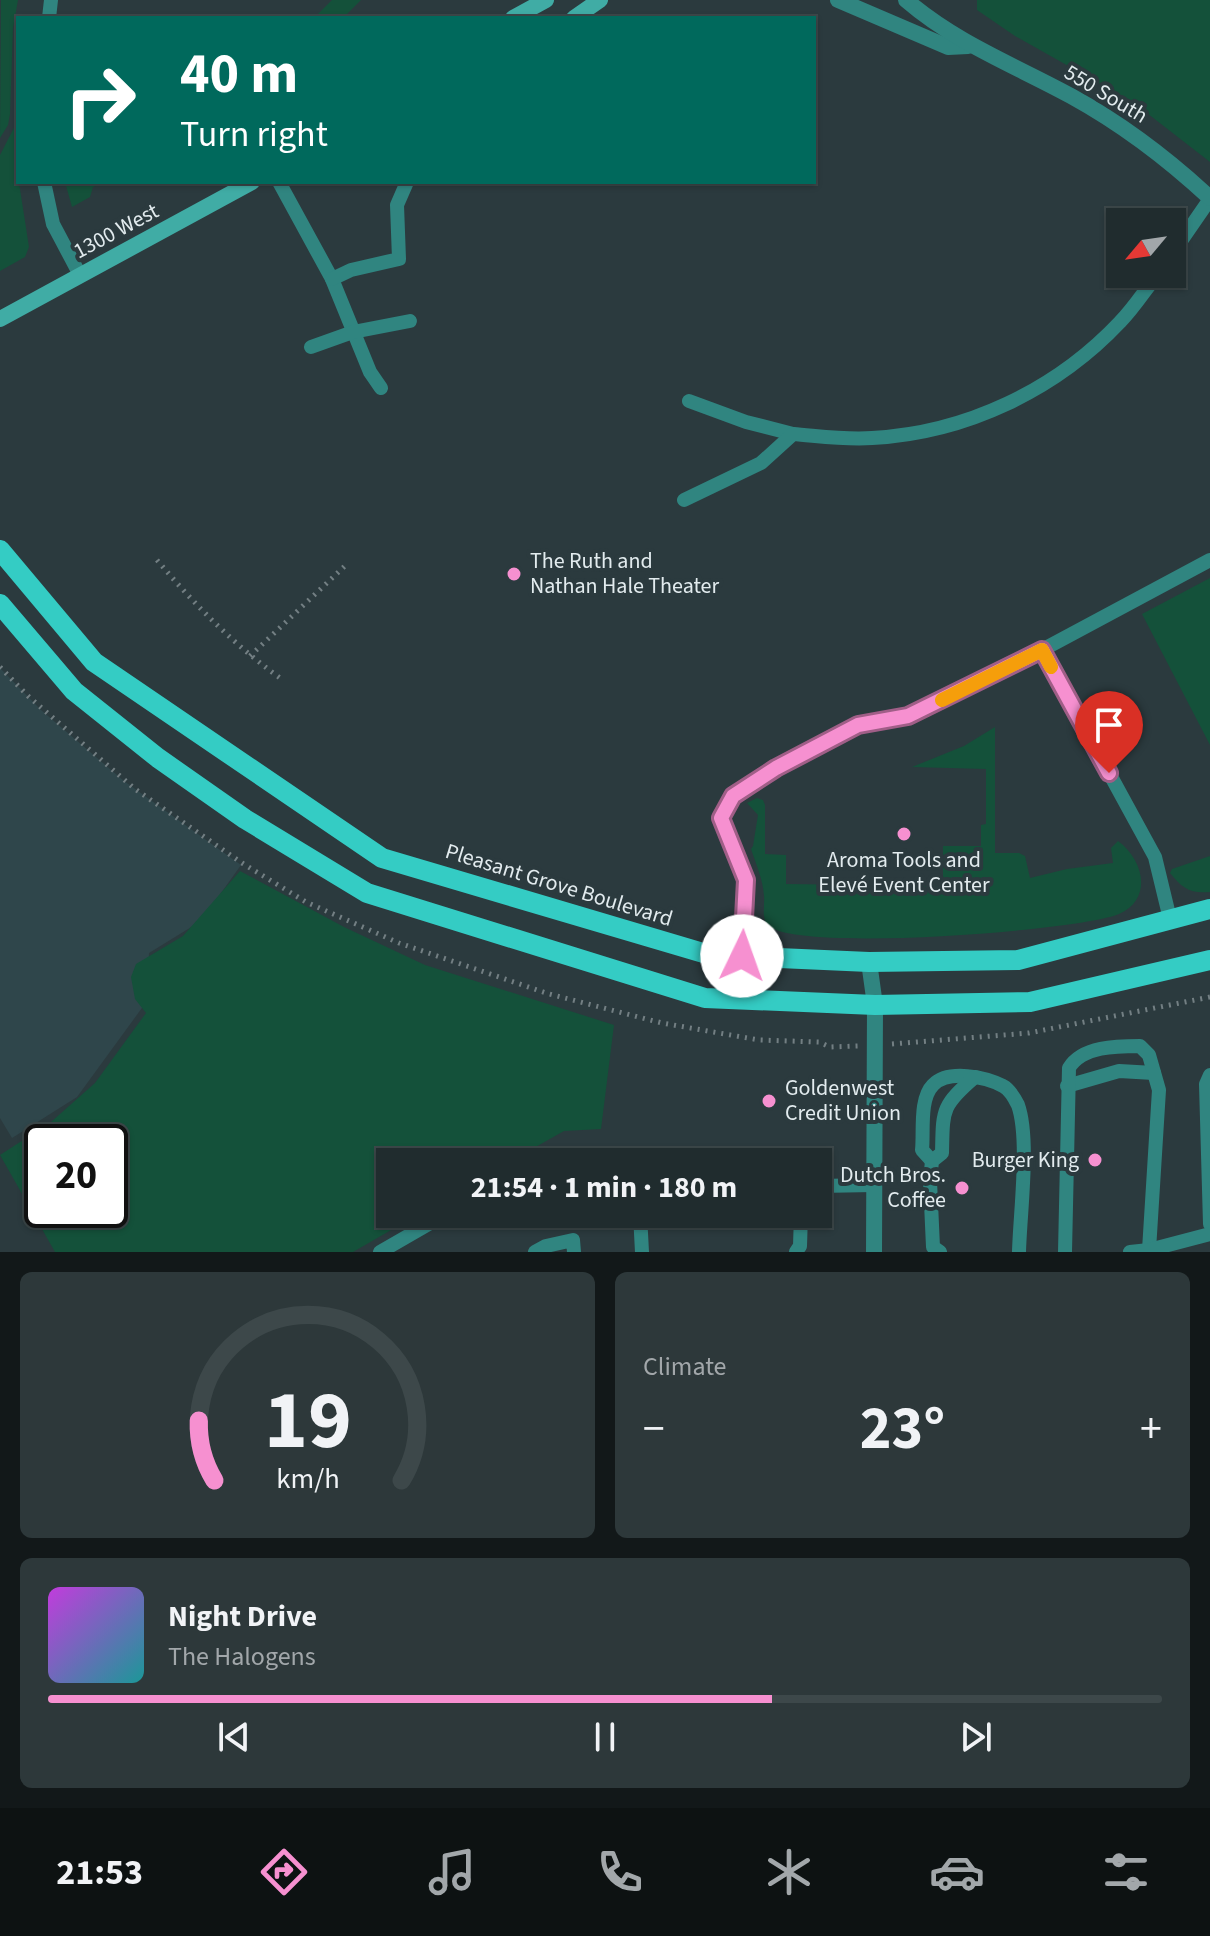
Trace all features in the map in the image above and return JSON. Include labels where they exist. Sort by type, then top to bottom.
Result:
[{"type":"main road","name":"Pleasant Grove Boulevard","points":[[0,550],[94,662],[382,858],[710,955],[869,962],[1018,960],[1210,909]]},
{"type":"main road","points":[[0,604],[74,691],[158,758],[245,819],[367,893],[705,998],[875,1005],[1030,1002],[1210,960]]},
{"type":"street","points":[[517,16],[546,0]]},
{"type":"street","points":[[577,16],[600,0]]},
{"type":"street","points":[[838,0],[948,47],[968,46]]},
{"type":"street","points":[[906,0],[968,46]]},
{"type":"street","name":"550 South","points":[[968,46],[1113,120],[1187,177],[1210,199]]},
{"type":"street","name":"1300 West","points":[[0,319],[248,184]]},
{"type":"street","points":[[869,962],[875,1005],[874,1252]]},
{"type":"lane","points":[[44,184],[53,224],[80,275]]},
{"type":"lane","points":[[280,184],[332,279],[370,372],[381,388]]},
{"type":"lane","points":[[332,279],[351,270],[399,259],[397,205],[406,184]]},
{"type":"lane","points":[[1186,234],[1210,199]]},
{"type":"lane","points":[[689,401],[746,422],[793,434],[844,439],[898,436],[974,418],[1013,402],[1055,378],[1093,349],[1122,321],[1147,288]]},
{"type":"lane","points":[[311,347],[353,332],[410,321]]},
{"type":"lane","points":[[684,500],[761,463],[793,434]]},
{"type":"lane","points":[[742,956],[746,880],[721,818],[733,796],[776,768],[858,725],[908,716],[1042,650],[1210,560]]},
{"type":"lane","points":[[1042,650],[1155,857],[1170,919]]},
{"type":"lane","points":[[1065,1252],[1069,1068],[1073,1061],[1087,1052],[1121,1046],[1140,1046],[1149,1055],[1159,1090],[1149,1250]]},
{"type":"lane","points":[[1067,1086],[1119,1071],[1154,1073]]},
{"type":"lane","points":[[1210,1075],[1206,1084],[1210,1224]]},
{"type":"lane","points":[[932,1161],[922,1150],[926,1098],[932,1085],[946,1076],[975,1077],[1005,1086],[1016,1101],[1024,1125],[1019,1252]]},
{"type":"lane","points":[[940,1252],[933,1247],[932,1161],[942,1153],[943,1114],[950,1098],[975,1077]]},
{"type":"lane","points":[[832,1186],[874,1185]]},
{"type":"lane","points":[[380,1252],[422,1228]]},
{"type":"lane","points":[[641,1228],[642,1252]]},
{"type":"lane","points":[[796,1252],[800,1246],[801,1228]]},
{"type":"lane","points":[[1130,1252],[1210,1234]]},
{"type":"lane","points":[[535,1252],[546,1246],[574,1246]]},
{"type":"path","points":[[157,560],[189,598],[250,656],[280,678]]},
{"type":"path","points":[[250,656],[348,563]]},
{"type":"path","points":[[0,667],[28,696],[135,789],[242,863],[306,902],[399,943],[549,994],[662,1023],[759,1040],[809,1041],[830,1047],[842,1046]]},
{"type":"path","points":[[904,1044],[1029,1033],[1210,997]]},
{"type":"shaded area","points":[[0,668],[41,710],[124,781],[241,865],[201,921],[149,953],[147,1001],[77,1097],[34,1124],[24,1124],[24,1130],[12,1138],[0,1118]]},
{"type":"green space","points":[[1,0],[18,0],[13,28],[10,114],[0,138]]},
{"type":"green space","points":[[332,0],[361,0],[345,16],[316,16]]},
{"type":"green space","points":[[977,0],[1210,0],[1210,162],[1134,103],[1015,36],[977,10]]},
{"type":"green space","points":[[16,124],[16,184],[19,184],[29,247],[25,257],[0,271],[0,155]]},
{"type":"green space","points":[[66,184],[100,184],[93,187],[90,197],[72,207]]},
{"type":"green space","points":[[1210,578],[1210,745],[1142,614]]},
{"type":"green space","points":[[995,727],[995,853],[1025,856],[1030,878],[1113,863],[1111,848],[1118,841],[1134,858],[1141,879],[1137,899],[1130,907],[1119,914],[1093,921],[938,936],[827,937],[788,933],[768,925],[764,915],[762,884],[751,849],[758,815],[747,803],[757,798],[763,800],[765,854],[786,855],[786,884],[943,886],[943,846],[981,846],[981,825],[986,824],[986,769],[912,767],[964,746]]},
{"type":"green space","points":[[1210,856],[1210,892],[1187,889],[1170,873],[1172,869]]},
{"type":"green space","points":[[240,871],[344,927],[425,965],[614,1025],[601,1129],[564,1131],[534,1148],[376,1148],[376,1228],[395,1228],[353,1252],[55,1252],[41,1228],[128,1228],[128,1124],[48,1124],[95,1083],[146,1013],[135,999],[131,977],[136,964],[183,936]]},
{"type":"green space","points":[[24,1139],[24,1197],[0,1155]]},
{"type":"slow traffic","points":[[942,700],[1042,650],[1051,667]]},
{"type":"place","name":"The Ruth and Nathan Hale Theater","points":[[514,574]]},
{"type":"place","name":"Aroma Tools and Elevé Event Center","points":[[904,834]]},
{"type":"place","name":"Goldenwest Credit Union","points":[[769,1101]]},
{"type":"place","name":"Burger King","points":[[1095,1160]]},
{"type":"place","name":"Dutch Bros. Coffee","points":[[962,1188]]},
{"type":"route","points":[[742,956],[746,880],[721,818],[733,796],[776,768],[858,725],[908,716],[1042,650],[1109,773]]}]
